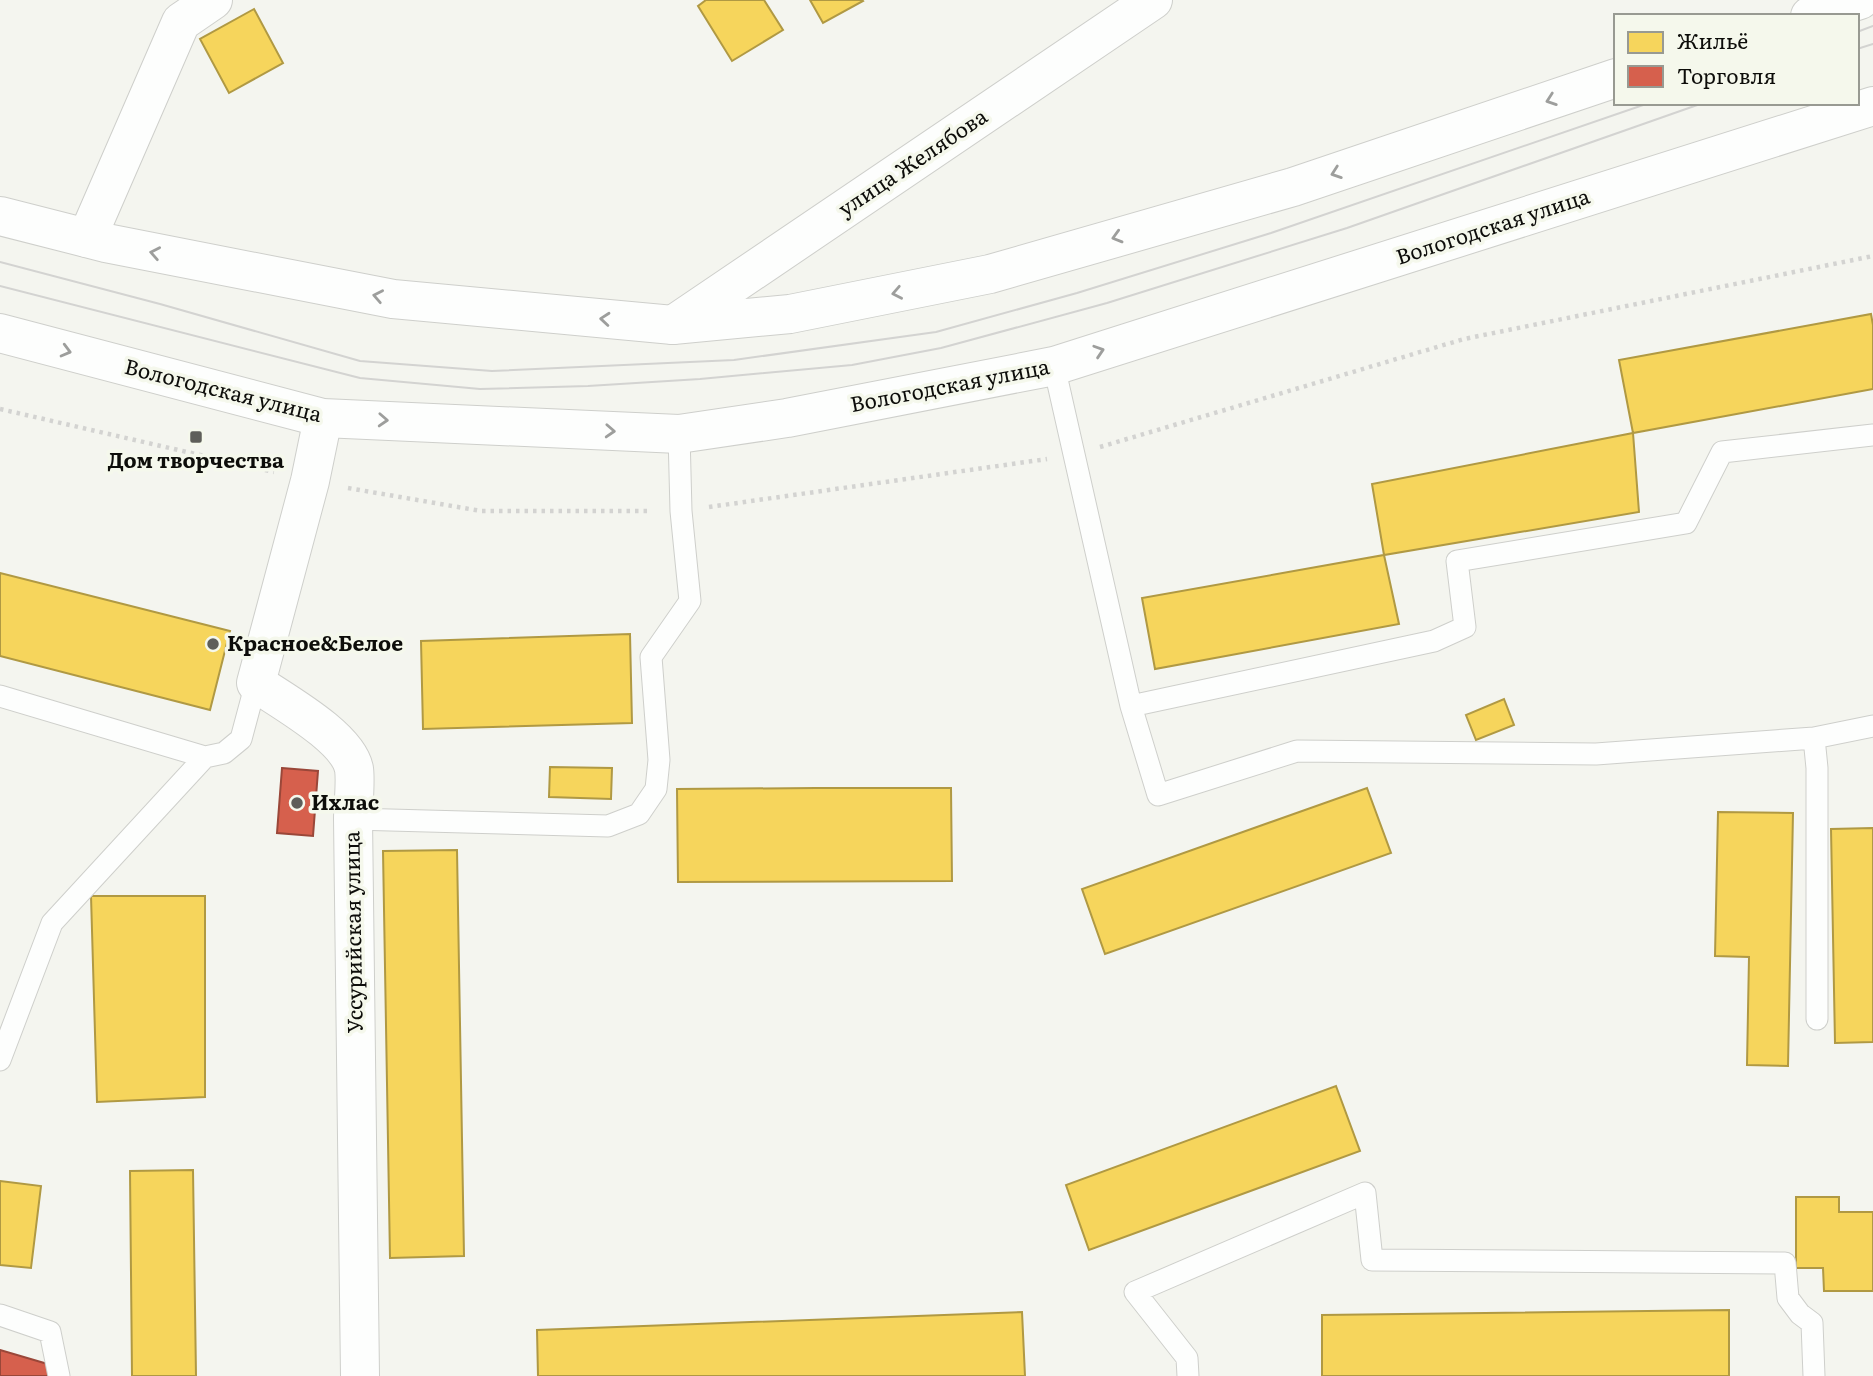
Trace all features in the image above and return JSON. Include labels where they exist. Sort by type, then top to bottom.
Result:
[{"type":"main road","points":[[87,238],[181,22],[213,0]]},
{"type":"main road","name":"улица Желябова","points":[[673,325],[1153,0]]},
{"type":"main road","points":[[1816,14],[1860,0]]},
{"type":"main road","points":[[0,216],[87,238],[393,299],[673,325],[790,314],[990,274],[1293,187],[1614,79]]},
{"type":"main road","name":"Вологодская улица","points":[[0,333],[323,418],[679,434],[787,418],[1054,366],[1873,106]]},
{"type":"main road","points":[[256,683],[310,481],[323,418]]},
{"type":"main road","name":"Уссурийская улица","points":[[256,683],[325,729],[340,744],[354,768],[360,1376]]},
{"type":"lane","points":[[1054,366],[1131,706],[1158,795],[1297,751],[1596,754],[1814,738],[1873,726]]},
{"type":"lane","points":[[353,819],[607,826],[639,814],[656,789],[659,760],[651,657],[690,601],[681,511],[679,434]]},
{"type":"lane","points":[[1131,706],[1434,641],[1465,626],[1457,561],[1686,523],[1722,452],[1873,435]]},
{"type":"lane","points":[[0,696],[205,757],[223,753],[241,739],[256,683]]},
{"type":"lane","points":[[1814,738],[1817,768],[1817,1019]]},
{"type":"lane","points":[[0,1060],[52,923],[205,757]]},
{"type":"lane","points":[[1188,1376],[1187,1358],[1135,1292],[1365,1193],[1372,1260],[1785,1263],[1788,1298],[1800,1314],[1812,1323],[1814,1376]]},
{"type":"lane","points":[[0,1315],[50,1332],[59,1376]]},
{"type":"building: Жильё","points":[[706,0],[764,0],[783,30],[732,61],[698,6]]},
{"type":"building: Жильё","points":[[810,0],[862,0],[863,1],[823,23]]},
{"type":"building: Жильё","points":[[254,9],[283,63],[229,93],[200,39]]},
{"type":"building: Жильё","points":[[1871,314],[1873,389],[1633,433],[1619,360]]},
{"type":"building: Жильё","points":[[1633,433],[1639,512],[1384,555],[1372,484]]},
{"type":"building: Жильё","points":[[1384,555],[1399,624],[1155,669],[1142,598]]},
{"type":"building: Жильё","points":[[0,573],[230,631],[210,710],[0,656]]},
{"type":"building: Жильё","points":[[630,634],[632,723],[423,729],[421,641]]},
{"type":"building: Жильё","points":[[1504,699],[1514,725],[1476,740],[1466,715]]},
{"type":"building: Жильё","points":[[550,767],[612,768],[611,799],[549,797]]},
{"type":"building: Жильё","points":[[951,788],[952,881],[678,882],[677,789]]},
{"type":"building: Жильё","points":[[1367,788],[1391,853],[1105,954],[1082,889]]},
{"type":"building: Жильё","points":[[1718,812],[1793,813],[1788,1066],[1747,1065],[1749,957],[1715,956]]},
{"type":"building: Жильё","points":[[1873,828],[1873,1042],[1835,1043],[1831,829]]},
{"type":"building: Жильё","points":[[457,850],[464,1256],[390,1258],[383,851]]},
{"type":"building: Жильё","points":[[91,896],[205,896],[205,1097],[97,1102]]},
{"type":"building: Жильё","points":[[1336,1086],[1360,1151],[1089,1250],[1066,1185]]},
{"type":"building: Жильё","points":[[193,1170],[196,1376],[132,1376],[130,1171]]},
{"type":"building: Жильё","points":[[0,1181],[41,1186],[31,1268],[0,1265]]},
{"type":"building: Жильё","points":[[1796,1197],[1839,1197],[1839,1212],[1873,1212],[1873,1291],[1824,1291],[1823,1268],[1796,1268]]},
{"type":"building: Жильё","points":[[1729,1310],[1729,1376],[1322,1376],[1322,1315]]},
{"type":"building: Жильё","points":[[1022,1312],[1025,1376],[538,1376],[537,1330]]},
{"type":"building: Торговля","points":[[282,768],[318,771],[313,836],[277,833]]},
{"type":"building: Торговля","points":[[0,1350],[51,1365],[48,1376],[0,1376]]},
{"type":"tram line","points":[[1859,31],[1873,26]]},
{"type":"tram line","points":[[1859,48],[1873,44]]},
{"type":"tram line","points":[[0,262],[360,361],[492,371],[734,360],[936,332],[1077,293],[1271,233],[1643,105]]},
{"type":"tram line","points":[[0,286],[360,378],[480,389],[700,379],[852,365],[941,348],[1107,303],[1347,228],[1697,105]]},
{"type":"place","name":"Дом творчества","points":[[196,437]]},
{"type":"place","name":"Красное&Белое","points":[[213,644]]},
{"type":"place","name":"Ихлас","points":[[297,803]]}]
